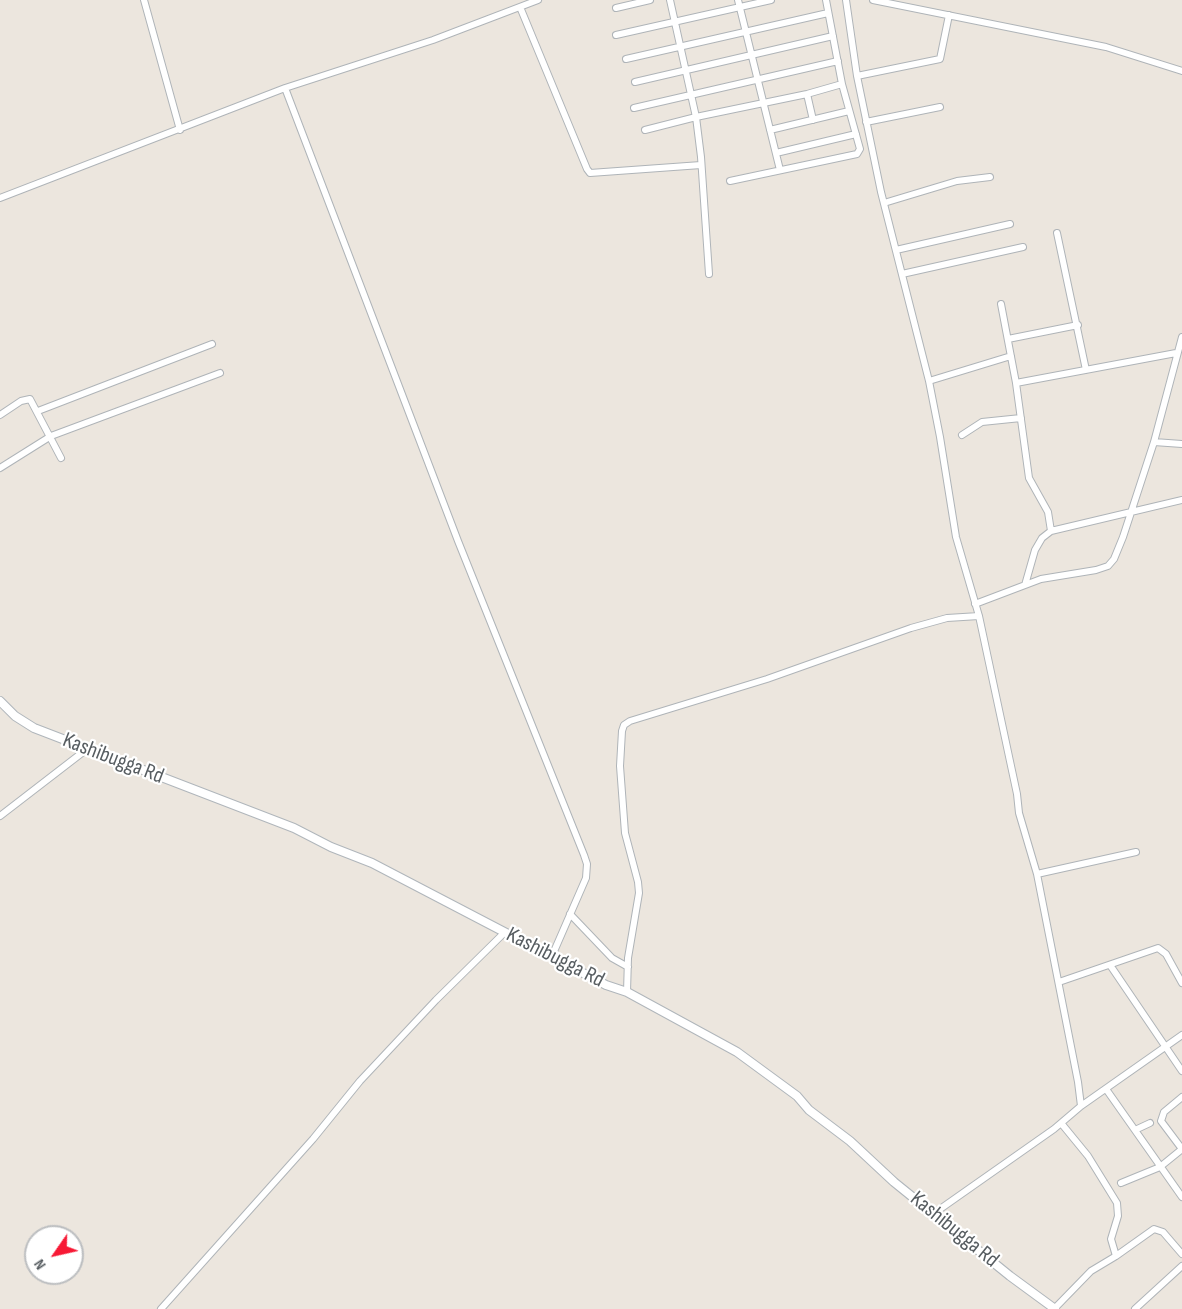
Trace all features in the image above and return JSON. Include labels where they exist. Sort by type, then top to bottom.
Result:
[{"type":"main road","name":"Kashibugga Rd","points":[[0,702],[15,716],[34,728],[294,828],[331,847],[372,863],[606,985],[627,992],[737,1052],[797,1096],[809,1110],[850,1141],[894,1182],[1010,1276],[1055,1309]]},
{"type":"street","points":[[144,0],[180,130]]},
{"type":"street","points":[[0,198],[285,88],[433,40],[538,0]]},
{"type":"street","points":[[616,8],[650,0]]},
{"type":"street","points":[[670,0],[696,117],[708,274]]},
{"type":"street","points":[[616,35],[739,4],[771,0]]},
{"type":"street","points":[[730,181],[857,154],[860,149],[842,84],[826,0]]},
{"type":"street","points":[[846,0],[856,76],[884,203],[928,381],[940,437],[956,537],[979,615],[1020,813],[1037,874],[1081,1106]]},
{"type":"street","points":[[873,0],[1106,46],[1182,71]]},
{"type":"street","points":[[739,4],[780,170]]},
{"type":"street","points":[[520,6],[590,173],[701,165]]},
{"type":"street","points":[[626,59],[828,13]]},
{"type":"street","points":[[856,76],[940,59],[949,15]]},
{"type":"street","points":[[634,82],[832,36]]},
{"type":"street","points":[[634,108],[838,61]]},
{"type":"street","points":[[645,130],[696,117],[765,104],[842,84]]},
{"type":"street","points":[[285,88],[458,541],[587,864],[586,878],[552,956]]},
{"type":"street","points":[[807,94],[813,120]]},
{"type":"street","points":[[866,122],[940,107]]},
{"type":"street","points":[[770,130],[849,111]]},
{"type":"street","points":[[776,153],[856,135]]},
{"type":"street","points":[[884,203],[957,181],[990,177]]},
{"type":"street","points":[[896,250],[1010,224]]},
{"type":"street","points":[[1057,232],[1086,370]]},
{"type":"street","points":[[902,274],[1023,247]]},
{"type":"street","points":[[1001,304],[1016,383],[1029,478],[1048,512],[1052,531]]},
{"type":"street","points":[[1008,339],[1078,326]]},
{"type":"street","points":[[975,604],[1025,585],[1065,574],[1096,570],[1108,566],[1114,559],[1154,442],[1182,337]]},
{"type":"street","points":[[38,411],[212,344]]},
{"type":"street","points":[[1016,383],[1176,353]]},
{"type":"street","points":[[928,381],[1011,356]]},
{"type":"street","points":[[0,468],[51,436],[220,372]]},
{"type":"street","points":[[0,415],[26,399],[30,399],[34,402],[61,458]]},
{"type":"street","points":[[962,435],[982,422],[1021,418]]},
{"type":"street","points":[[1154,442],[1182,444]]},
{"type":"street","points":[[1025,585],[1035,550],[1042,538],[1052,531],[1182,500]]},
{"type":"street","points":[[627,992],[627,967],[639,892],[625,833],[623,813],[620,766],[621,731],[624,725],[630,721],[767,679],[911,628],[947,618],[979,615]]},
{"type":"street","points":[[0,816],[87,749]]},
{"type":"street","points":[[1037,874],[1136,852]]},
{"type":"street","points":[[570,914],[612,958],[627,967]]},
{"type":"street","points":[[161,1309],[313,1139],[360,1081],[436,1000],[504,933]]},
{"type":"street","points":[[1059,982],[1158,948],[1166,954],[1182,983]]},
{"type":"street","points":[[1110,964],[1182,1071]]},
{"type":"street","points":[[933,1214],[1182,1035]]},
{"type":"street","points":[[1106,1089],[1182,1197]]},
{"type":"street","points":[[1121,1183],[1160,1167],[1182,1149],[1161,1120],[1164,1112],[1182,1097]]},
{"type":"street","points":[[1061,1123],[1088,1156],[1117,1203],[1118,1216],[1111,1239],[1116,1256]]},
{"type":"street","points":[[1135,1130],[1150,1123]]},
{"type":"street","points":[[1055,1309],[1091,1271],[1154,1229],[1163,1232],[1182,1254]]},
{"type":"street","points":[[1135,1309],[1181,1268]]}]
